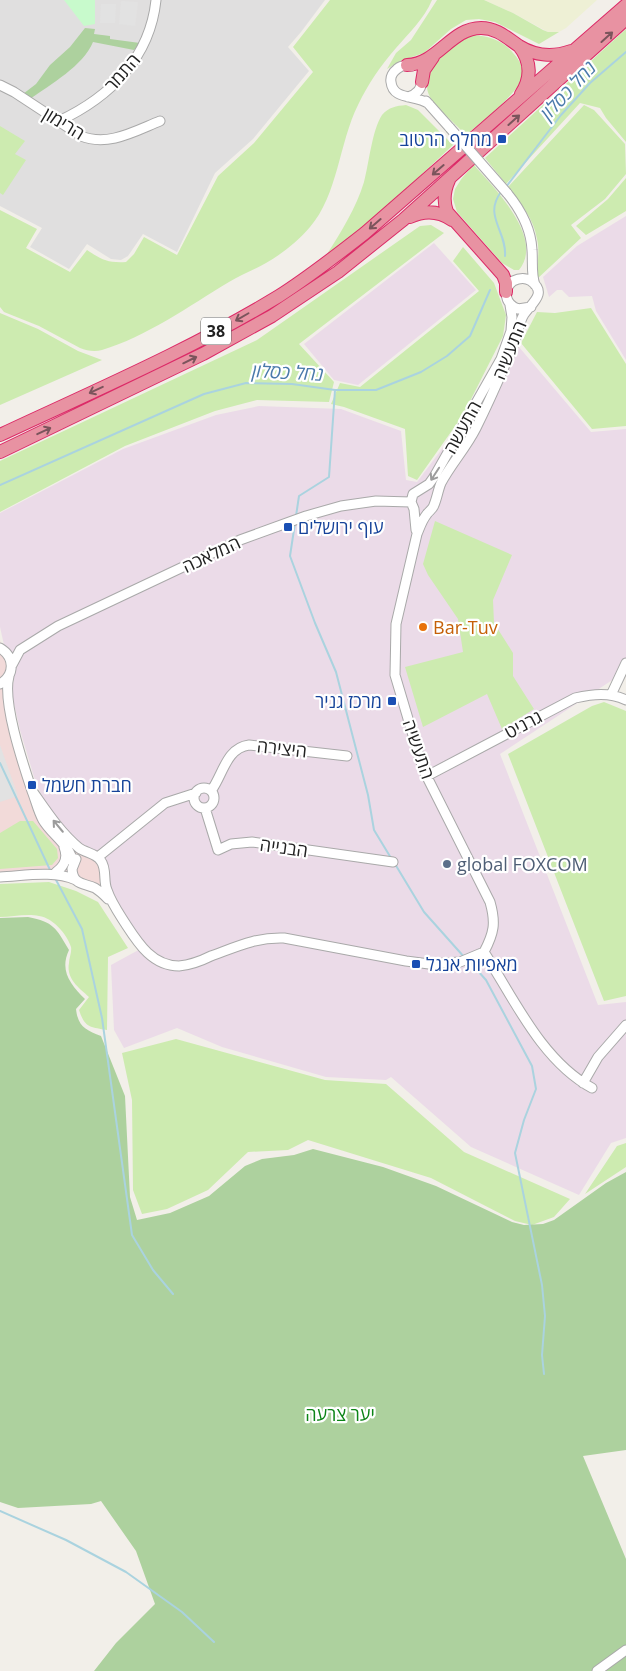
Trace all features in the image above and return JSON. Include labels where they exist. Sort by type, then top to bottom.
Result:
[{"type":"highway","name":"38","points":[[0,436],[208,336],[279,295],[332,259],[365,233],[626,5]]},
{"type":"highway","name":"38","points":[[0,452],[203,354],[272,316],[338,272],[403,220],[626,19]]},
{"type":"highway","points":[[407,65],[422,62],[437,53],[458,35],[478,28],[498,32],[519,46],[546,55],[562,54],[576,49]]},
{"type":"highway","points":[[514,103],[523,91],[529,74],[528,62],[519,46]]},
{"type":"highway","points":[[422,83],[426,68],[437,53]]},
{"type":"highway","points":[[452,176],[445,190],[444,204],[456,224]]},
{"type":"highway","points":[[403,220],[414,214],[431,212],[446,216],[456,224],[498,269],[506,281],[508,298]]},
{"type":"highway","points":[[498,269],[506,275],[518,279]]},
{"type":"street","name":"התמר","points":[[59,121],[95,101],[133,63],[149,35],[153,24],[156,0]]},
{"type":"street","points":[[429,104],[419,98],[396,93],[391,83],[392,75],[396,69],[407,65],[415,67],[422,83],[422,94],[429,104],[507,193],[526,224],[530,238],[532,259],[532,276],[537,297],[530,307],[521,310],[514,308],[508,298],[510,284],[527,273],[532,259]]},
{"type":"street","points":[[408,97],[417,93],[422,83]]},
{"type":"street","name":"הרימון","points":[[0,85],[81,136],[97,140],[108,140],[160,121]]},
{"type":"street","points":[[518,279],[528,280],[535,286]]},
{"type":"street","name":"התעשה","points":[[422,489],[434,477],[501,358],[510,331],[512,317],[508,298]]},
{"type":"street","name":"התעשיה","points":[[435,500],[442,483],[475,430],[513,346],[522,317],[530,307]]},
{"type":"street","points":[[422,489],[430,490],[435,500],[434,507],[429,511],[421,513],[413,505],[415,492],[422,489]]},
{"type":"street","name":"המלאכה","points":[[9,676],[17,653],[73,618],[240,540],[341,506],[376,501],[413,505]]},
{"type":"street","name":"התעשיה","points":[[413,505],[417,534]]},
{"type":"street","name":"התעשיה","points":[[429,511],[417,534],[396,624],[395,675],[427,776],[490,902],[493,913],[493,932],[484,952]]},
{"type":"street","name":"המלאכה","points":[[1,649],[12,650],[24,647]]},
{"type":"street","points":[[1,649],[8,655],[12,665]]},
{"type":"street","points":[[611,695],[626,663]]},
{"type":"street","points":[[0,684],[9,676]]},
{"type":"street","points":[[9,676],[9,703],[20,752],[33,792],[43,820],[71,855],[73,864],[72,874],[76,880]]},
{"type":"street","points":[[0,691],[9,703]]},
{"type":"street","name":"גרניט","points":[[427,776],[575,698],[590,694],[611,695],[626,700]]},
{"type":"street","name":"היצירה","points":[[211,791],[230,757],[238,748],[243,746],[249,745],[348,756]]},
{"type":"street","points":[[0,878],[45,874],[64,870],[81,855],[94,855],[165,803],[196,793],[202,789],[211,791],[214,800],[210,807],[200,807],[196,803],[196,793]]},
{"type":"street","points":[[33,792],[62,831],[79,848],[94,855],[104,866],[106,888],[111,902]]},
{"type":"street","name":"הבנייה","points":[[205,808],[218,850],[231,844],[252,842],[393,862]]},
{"type":"street","points":[[56,872],[62,867],[65,860],[66,852],[62,845]]},
{"type":"street","points":[[87,886],[99,882],[104,873]]},
{"type":"street","points":[[45,874],[76,880],[99,890],[111,902],[141,948],[155,959],[178,966],[192,964],[246,943],[270,938],[284,938],[429,964],[460,962],[484,952],[545,1049],[560,1066],[592,1088]]},
{"type":"street","points":[[583,1083],[598,1056],[626,1025]]},
{"type":"street","points":[[596,1671],[626,1650]]},
{"type":"shaded area","points":[[0,0],[325,0],[288,47],[309,71],[253,139],[215,173],[177,252],[143,234],[128,256],[121,260],[111,259],[87,244],[69,269],[30,247],[42,228],[0,206]]},
{"type":"shaded area","points":[[121,1],[138,2],[135,26],[119,24]]},
{"type":"shaded area","points":[[101,4],[116,4],[115,23],[100,23]]},
{"type":"shaded area","points":[[626,216],[626,360],[596,311],[592,296],[569,297],[562,290],[557,290],[549,297],[543,277],[577,246]]},
{"type":"shaded area","points":[[434,243],[476,290],[358,385],[334,380],[304,344]]},
{"type":"shaded area","points":[[519,347],[591,432],[626,429],[626,671],[500,754],[598,1005],[626,1002],[626,1138],[611,1143],[579,1195],[471,1147],[391,1077],[386,1080],[326,1077],[222,1047],[177,1028],[124,1048],[114,1030],[111,965],[144,947],[109,886],[103,859],[85,848],[63,829],[46,807],[34,777],[12,695],[16,660],[4,645],[0,627],[0,513],[123,449],[216,415],[259,406],[341,409],[401,431],[406,480],[417,482]]},
{"type":"shaded area","points":[[0,640],[1,645],[14,663],[10,694],[30,774],[41,800],[100,858],[105,878],[99,885],[84,888],[48,879],[0,882]]},
{"type":"shaded area","points":[[0,745],[18,796],[0,802]]},
{"type":"green space","points":[[64,0],[95,0],[95,24],[84,26]]},
{"type":"green space","points":[[330,0],[432,0],[421,20],[385,61],[366,90],[346,136],[327,200],[310,227],[290,247],[261,266],[229,282],[151,329],[102,350],[85,350],[39,326],[4,312],[0,307],[0,210],[37,229],[26,248],[70,272],[87,250],[105,260],[126,262],[134,254],[144,237],[177,255],[218,176],[254,143],[313,72],[293,47]]},
{"type":"green space","points":[[437,0],[484,0],[513,13],[543,30],[559,32],[539,44],[495,22],[479,19],[466,20],[451,29],[424,53],[400,61],[387,69],[396,53],[411,40]]},
{"type":"green space","points":[[484,0],[597,0],[566,28],[559,32],[548,32]]},
{"type":"green space","points":[[85,28],[95,29],[94,34],[110,36],[110,39],[140,43],[134,50],[93,42],[82,59],[57,81],[30,99],[23,94],[36,84],[50,65],[70,47]]},
{"type":"green space","points":[[626,29],[626,142],[600,108],[580,103],[506,184],[485,158]]},
{"type":"green space","points":[[473,35],[484,36],[505,45],[519,61],[522,67],[522,77],[514,92],[466,135],[432,100],[427,86],[433,68],[440,59],[457,44]]},
{"type":"green space","points":[[406,105],[418,110],[453,145],[372,221],[327,254],[348,220],[361,192],[373,138],[382,115],[387,110],[396,106]]},
{"type":"green space","points":[[584,105],[594,110],[625,144],[626,174],[605,199],[571,225],[581,238],[537,279],[538,244],[533,225],[526,211],[508,187]]},
{"type":"green space","points":[[0,126],[25,141],[15,154],[26,160],[3,195],[0,193]]},
{"type":"green space","points":[[474,165],[504,200],[514,214],[521,229],[526,243],[525,257],[519,270],[514,270],[502,263],[457,212],[453,199],[455,189]]},
{"type":"green space","points":[[626,178],[626,211],[586,235],[576,226],[608,199]]},
{"type":"green space","points":[[431,225],[444,233],[299,344],[334,382],[329,402],[257,400],[215,411],[125,446],[0,512],[0,461],[257,340],[420,226]]},
{"type":"green space","points":[[463,247],[494,283],[506,315],[503,336],[463,415],[417,480],[408,476],[405,429],[331,404],[340,383],[360,387],[479,291],[453,261]]},
{"type":"green space","points":[[591,308],[626,364],[626,426],[592,429],[521,343],[537,312],[555,313]]},
{"type":"green space","points":[[0,313],[38,329],[78,351],[102,360],[0,405]]},
{"type":"green space","points":[[435,521],[512,555],[493,600],[494,623],[513,653],[513,676],[534,709],[502,729],[487,694],[423,727],[405,667],[463,652],[458,619],[428,575],[423,564]]},
{"type":"green space","points":[[604,702],[626,711],[626,996],[604,1001],[508,754],[592,706]]},
{"type":"green space","points":[[20,821],[33,821],[57,849],[58,858],[52,865],[0,869],[0,833]]},
{"type":"green space","points":[[49,882],[76,891],[98,902],[128,948],[108,957],[107,1030],[89,1026],[81,1016],[79,1010],[89,997],[77,987],[69,974],[71,947],[59,927],[44,917],[34,915],[0,917],[0,884]]},
{"type":"green space","name":"יער צרעה","points":[[28,917],[44,921],[53,927],[69,950],[65,965],[66,971],[71,983],[85,999],[76,1009],[77,1015],[81,1024],[87,1030],[101,1036],[125,1096],[130,1197],[137,1220],[170,1213],[209,1196],[245,1166],[262,1159],[294,1155],[313,1149],[383,1167],[436,1186],[512,1222],[524,1225],[543,1224],[554,1220],[606,1183],[626,1172],[626,1450],[583,1456],[626,1559],[626,1671],[94,1671],[116,1643],[155,1604],[136,1551],[101,1501],[91,1504],[18,1508],[0,1502],[0,918]]},
{"type":"green space","points":[[176,1039],[325,1080],[386,1084],[464,1152],[570,1199],[554,1217],[532,1225],[515,1221],[431,1178],[308,1140],[288,1150],[248,1152],[208,1190],[167,1209],[142,1214],[133,1190],[132,1100],[122,1053]]},
{"type":"green space","points":[[626,1143],[626,1167],[585,1194],[617,1146]]},
{"type":"waterway","name":"נחל כסלון","points":[[506,187],[561,115],[590,83],[626,52]]},
{"type":"waterway","name":"נחל כסלון","points":[[501,192],[494,209],[505,247],[505,256]]},
{"type":"waterway","name":"נחל כסלון","points":[[0,485],[204,394],[246,383],[292,384],[335,390],[376,390],[421,372],[447,356],[470,336],[490,290]]},
{"type":"waterway","points":[[296,516],[299,496],[329,477],[335,390]]},
{"type":"waterway","points":[[295,523],[290,556],[336,672],[368,795],[374,830],[391,858]]},
{"type":"waterway","points":[[0,763],[51,872]]},
{"type":"waterway","points":[[395,864],[424,912],[465,958]]},
{"type":"waterway","points":[[55,878],[82,929],[102,1018],[132,1235],[153,1270],[173,1294]]},
{"type":"waterway","points":[[469,961],[486,980],[532,1066],[536,1089],[524,1120],[515,1153],[542,1285],[545,1316],[542,1355],[544,1374]]},
{"type":"waterway","points":[[0,1511],[66,1540],[126,1572],[182,1612],[214,1642]]},
{"type":"place","name":"מחלף הרטוב","points":[[502,139]]},
{"type":"place","name":"עוף ירושלים","points":[[288,527]]},
{"type":"place","name":"Bar-Tuv","points":[[423,627]]},
{"type":"place","name":"מרכז גניר","points":[[392,701]]},
{"type":"place","name":"חברת חשמל","points":[[32,785]]},
{"type":"place","name":"global FOXCOM","points":[[447,864]]},
{"type":"place","name":"מאפיות אנגל","points":[[416,964]]}]
